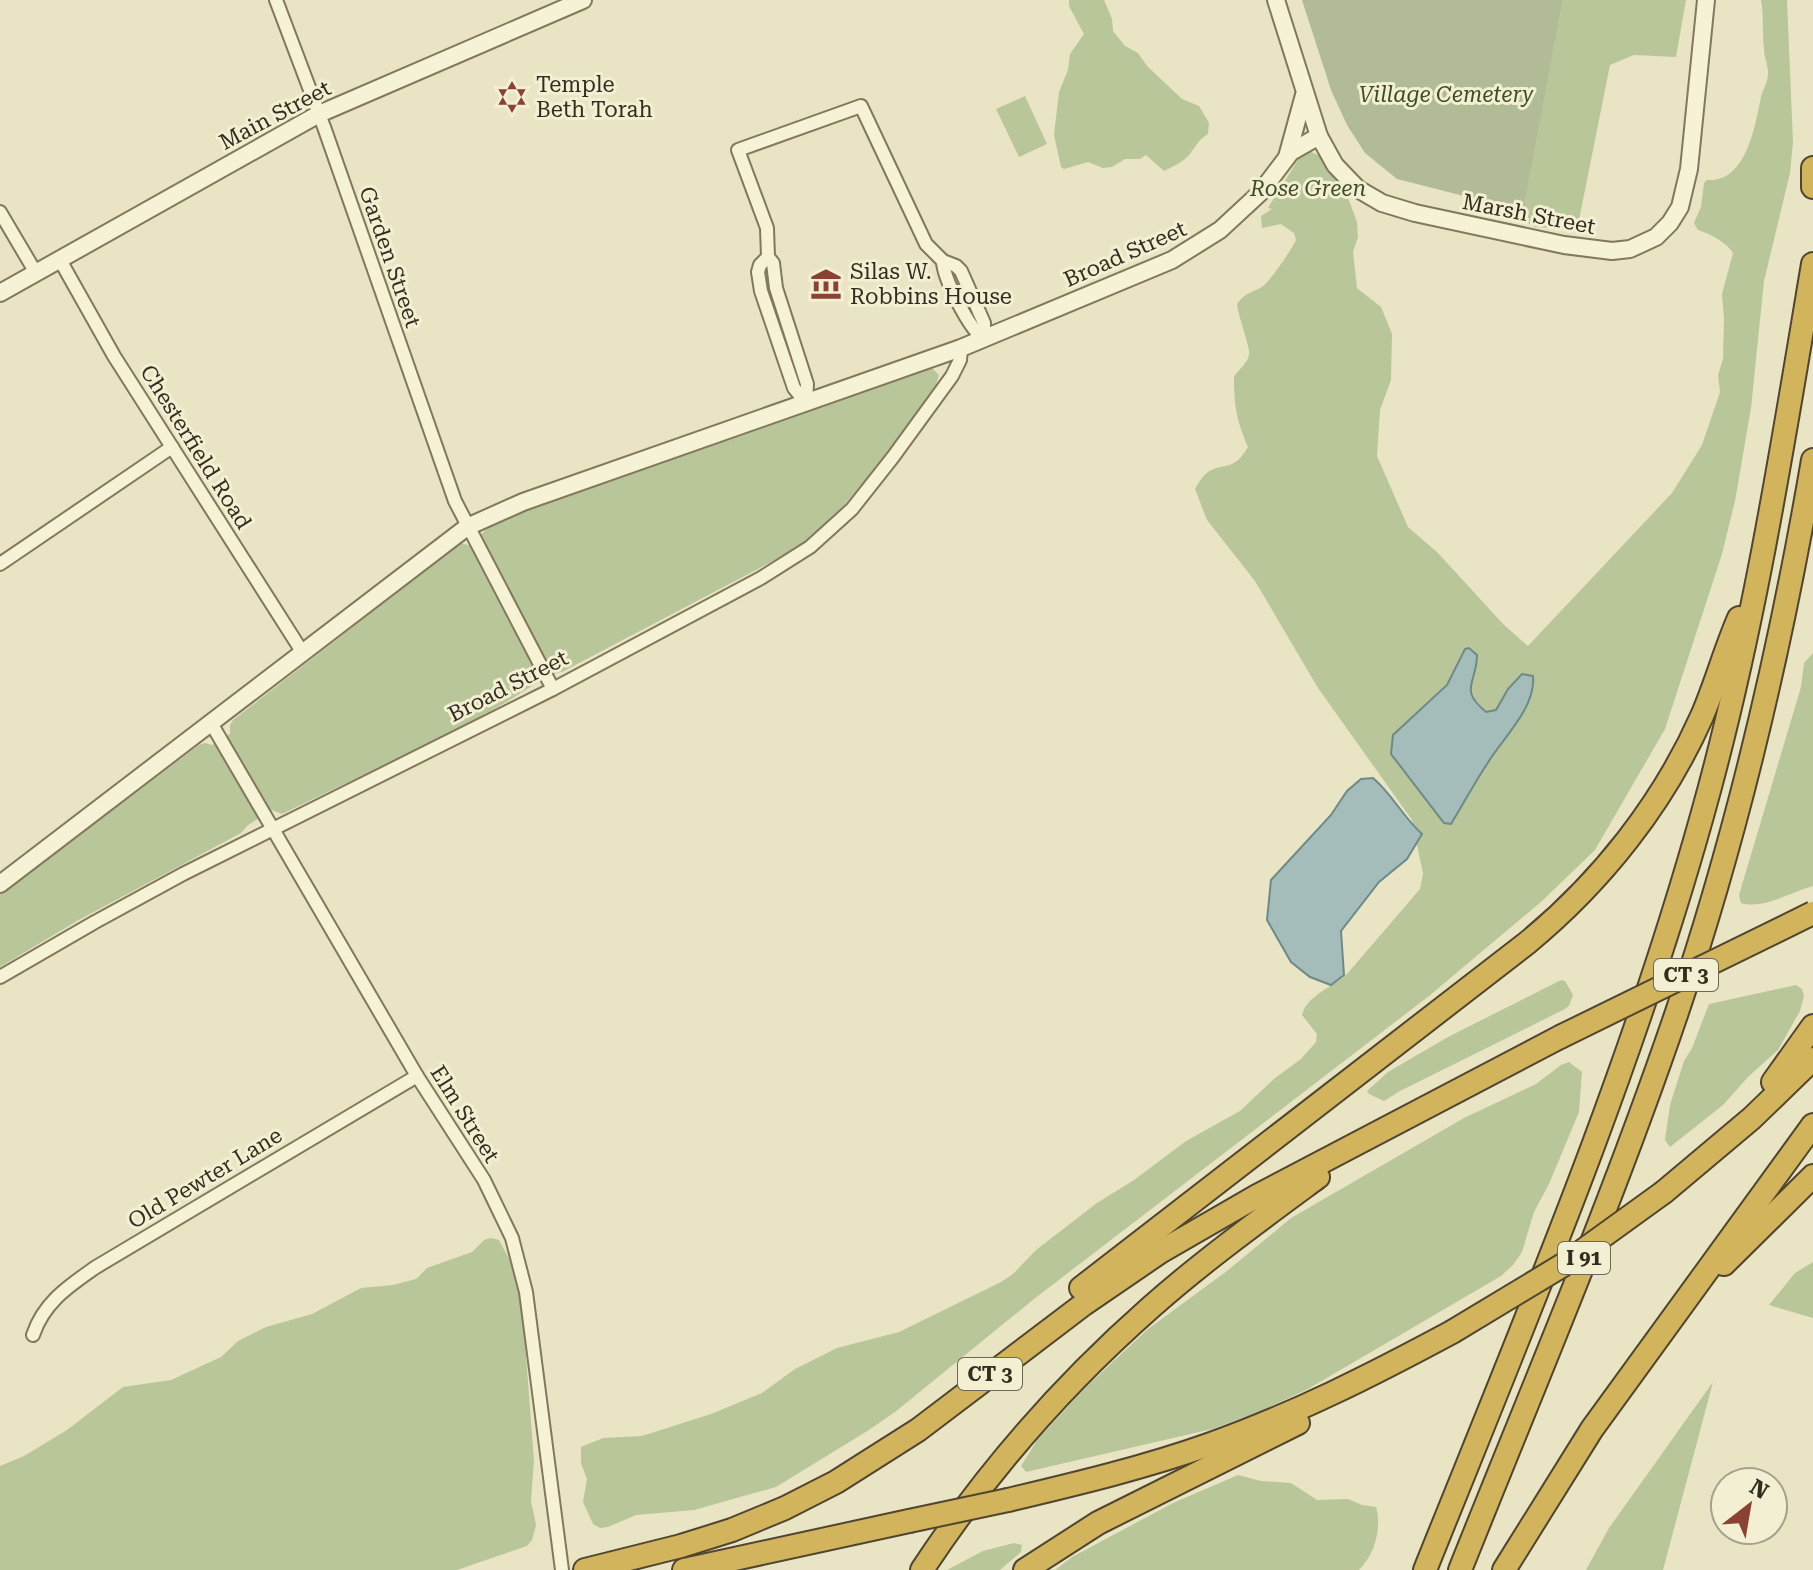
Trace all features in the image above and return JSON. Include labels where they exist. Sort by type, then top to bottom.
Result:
[{"type":"highway","points":[[1813,168],[1813,187]]},
{"type":"highway","name":"I 91","points":[[1425,1570],[1603,1122],[1644,1008],[1714,773],[1758,577],[1813,264]]},
{"type":"highway","name":"I 91","points":[[1460,1570],[1636,1126],[1692,966],[1768,691],[1813,460]]},
{"type":"highway","points":[[1017,1354],[1032,1330],[1051,1312],[1527,943],[1587,888],[1636,829],[1682,757],[1707,706],[1758,577]]},
{"type":"highway","name":"CT 3","points":[[585,1570],[703,1540],[759,1520],[810,1496],[901,1442],[1114,1282],[1173,1244],[1560,1037],[1813,913]]},
{"type":"highway","points":[[1690,1171],[1773,1082],[1813,1026]]},
{"type":"highway","points":[[684,1570],[1008,1500],[1112,1474],[1204,1446],[1312,1403],[1452,1332],[1563,1265],[1690,1171],[1752,1118],[1813,1059]]},
{"type":"highway","points":[[1504,1570],[1562,1475],[1660,1332],[1813,1125]]},
{"type":"highway","points":[[922,1570],[1007,1456],[1126,1330],[1203,1263],[1377,1133]]},
{"type":"highway","points":[[1660,1332],[1813,1176]]},
{"type":"highway","points":[[1025,1570],[1098,1523],[1306,1419],[1400,1359]]},
{"type":"highway","points":[[1415,1570],[1436,1545]]},
{"type":"street","name":"Garden Street","points":[[276,0],[447,481],[467,527],[553,689]]},
{"type":"street","name":"Main Street","points":[[0,293],[319,114],[583,0]]},
{"type":"street","name":"Marsh Street","points":[[1276,0],[1319,136],[1335,165],[1348,180],[1371,198],[1391,206],[1592,250],[1621,250],[1656,237],[1670,223],[1684,196],[1706,0]]},
{"type":"street","points":[[1284,162],[1304,93]]},
{"type":"street","points":[[806,403],[807,384],[776,288],[773,263],[768,257],[767,228],[738,150],[861,106],[919,233],[943,261],[961,271],[984,323],[984,339]]},
{"type":"street","name":"Broad Street","points":[[0,884],[467,527],[523,502],[961,348],[1148,271],[1198,246],[1248,206],[1300,146],[1319,136]]},
{"type":"street","points":[[0,212],[36,273]]},
{"type":"street","name":"Chesterfield Road","points":[[60,260],[114,356],[303,653]]},
{"type":"street","name":"Broad Street","points":[[0,977],[95,922],[274,827],[553,689],[761,578],[810,547],[870,487],[941,393],[957,368],[961,348]]},
{"type":"street","points":[[0,564],[172,447]]},
{"type":"street","name":"Elm Street","points":[[211,723],[417,1076],[484,1180],[512,1238],[521,1267],[562,1570]]},
{"type":"street","name":"Old Pewter Lane","points":[[33,1335],[43,1311],[52,1300],[96,1267],[417,1076]]},
{"type":"green space","points":[[1069,0],[1104,0],[1113,31],[1125,46],[1138,53],[1147,66],[1182,99],[1199,106],[1209,123],[1208,134],[1184,160],[1164,171],[1146,155],[1140,159],[1125,159],[1112,167],[1103,168],[1088,162],[1064,169],[1061,167],[1054,135],[1059,92],[1068,70],[1070,54],[1084,34],[1069,6]]},
{"type":"green space","name":"Village Cemetery","points":[[1302,0],[1563,0],[1523,211],[1397,179],[1365,153],[1347,125],[1331,90]]},
{"type":"green space","points":[[1563,0],[1686,0],[1676,57],[1634,55],[1610,65],[1579,220],[1573,229],[1535,227],[1521,219]]},
{"type":"green space","name":"Rose Green","points":[[1761,0],[1787,0],[1793,142],[1790,173],[1764,281],[1751,408],[1735,501],[1722,554],[1665,729],[1595,850],[1542,901],[1429,996],[1034,1299],[869,1430],[776,1487],[694,1510],[636,1515],[608,1527],[600,1528],[593,1524],[583,1502],[587,1479],[581,1463],[581,1447],[603,1438],[642,1436],[711,1414],[762,1393],[795,1369],[837,1348],[899,1332],[1001,1282],[1036,1250],[1097,1203],[1186,1141],[1240,1111],[1275,1078],[1301,1059],[1316,1042],[1317,1034],[1302,1015],[1305,1008],[1314,997],[1347,974],[1420,889],[1423,874],[1412,820],[1318,688],[1255,581],[1207,520],[1195,489],[1206,474],[1238,460],[1248,447],[1238,420],[1234,395],[1234,376],[1249,355],[1237,304],[1266,283],[1296,240],[1294,233],[1281,224],[1262,228],[1261,216],[1272,209],[1268,208],[1301,155],[1311,152],[1323,157],[1347,195],[1357,222],[1358,237],[1353,252],[1357,288],[1381,307],[1392,334],[1391,380],[1380,410],[1377,456],[1408,527],[1438,553],[1504,625],[1528,646],[1672,493],[1702,445],[1720,392],[1718,375],[1723,359],[1724,319],[1722,294],[1733,253],[1718,239],[1698,230],[1694,223],[1701,207],[1704,183],[1731,173],[1740,163],[1752,137],[1768,76]],"holes":[[[1477,663],[1469,685],[1474,703],[1486,713],[1494,752],[1488,762],[1393,735],[1447,685]]]},
{"type":"green space","points":[[1025,96],[1047,144],[1019,157],[996,109]]},
{"type":"green space","points":[[932,368],[939,375],[936,385],[888,453],[836,515],[794,550],[549,676],[498,707],[417,749],[282,814],[272,810],[241,833],[77,921],[0,967],[0,894],[199,745],[212,745],[230,734],[233,720],[461,543],[471,546],[489,526],[503,519]]},
{"type":"green space","points":[[1813,653],[1813,886],[1768,902],[1741,903],[1739,895],[1801,687],[1804,663]]},
{"type":"green space","points":[[1561,980],[1565,981],[1573,995],[1569,1006],[1563,1010],[1384,1101],[1367,1091],[1388,1072],[1448,1037]]},
{"type":"green space","points":[[1796,985],[1802,989],[1804,996],[1800,1011],[1778,1050],[1723,1105],[1670,1147],[1665,1140],[1670,1105],[1684,1061],[1709,1004]]},
{"type":"green space","points":[[1569,1062],[1582,1072],[1579,1112],[1534,1212],[1522,1252],[1501,1276],[1308,1389],[1261,1411],[1212,1429],[1026,1472],[1021,1466],[1038,1439],[1086,1387],[1148,1329],[1227,1271],[1291,1218],[1464,1118],[1536,1084]]},
{"type":"green space","points":[[484,1240],[499,1240],[514,1268],[523,1316],[534,1461],[531,1501],[536,1525],[527,1546],[457,1570],[0,1570],[0,1466],[24,1456],[67,1430],[123,1387],[171,1380],[221,1357],[238,1341],[266,1327],[312,1314],[361,1288],[416,1279],[427,1268],[472,1252]]},
{"type":"green space","points":[[1813,1262],[1813,1318],[1769,1305],[1795,1273]]},
{"type":"green space","points":[[1713,1382],[1663,1570],[1586,1570],[1609,1528]]},
{"type":"green space","points":[[1238,1475],[1261,1481],[1291,1483],[1317,1500],[1348,1499],[1376,1507],[1377,1532],[1365,1564],[1359,1570],[1055,1570],[1072,1557],[1173,1503]]},
{"type":"green space","points":[[1014,1543],[1022,1545],[1021,1552],[1000,1570],[947,1570],[983,1551]]},
{"type":"water","points":[[1469,648],[1477,655],[1471,691],[1486,712],[1496,710],[1508,689],[1522,674],[1533,676],[1532,688],[1517,723],[1487,764],[1451,824],[1444,823],[1391,754],[1393,735],[1447,685],[1465,649]]},
{"type":"water","points":[[1373,778],[1422,834],[1407,859],[1379,882],[1341,931],[1344,975],[1331,985],[1310,977],[1291,962],[1267,920],[1271,880],[1331,815],[1347,791],[1361,779]]},
{"type":"place","name":"Temple Beth Torah","points":[[512,97]]},
{"type":"place","name":"Silas W. Robbins House","points":[[826,284]]}]
